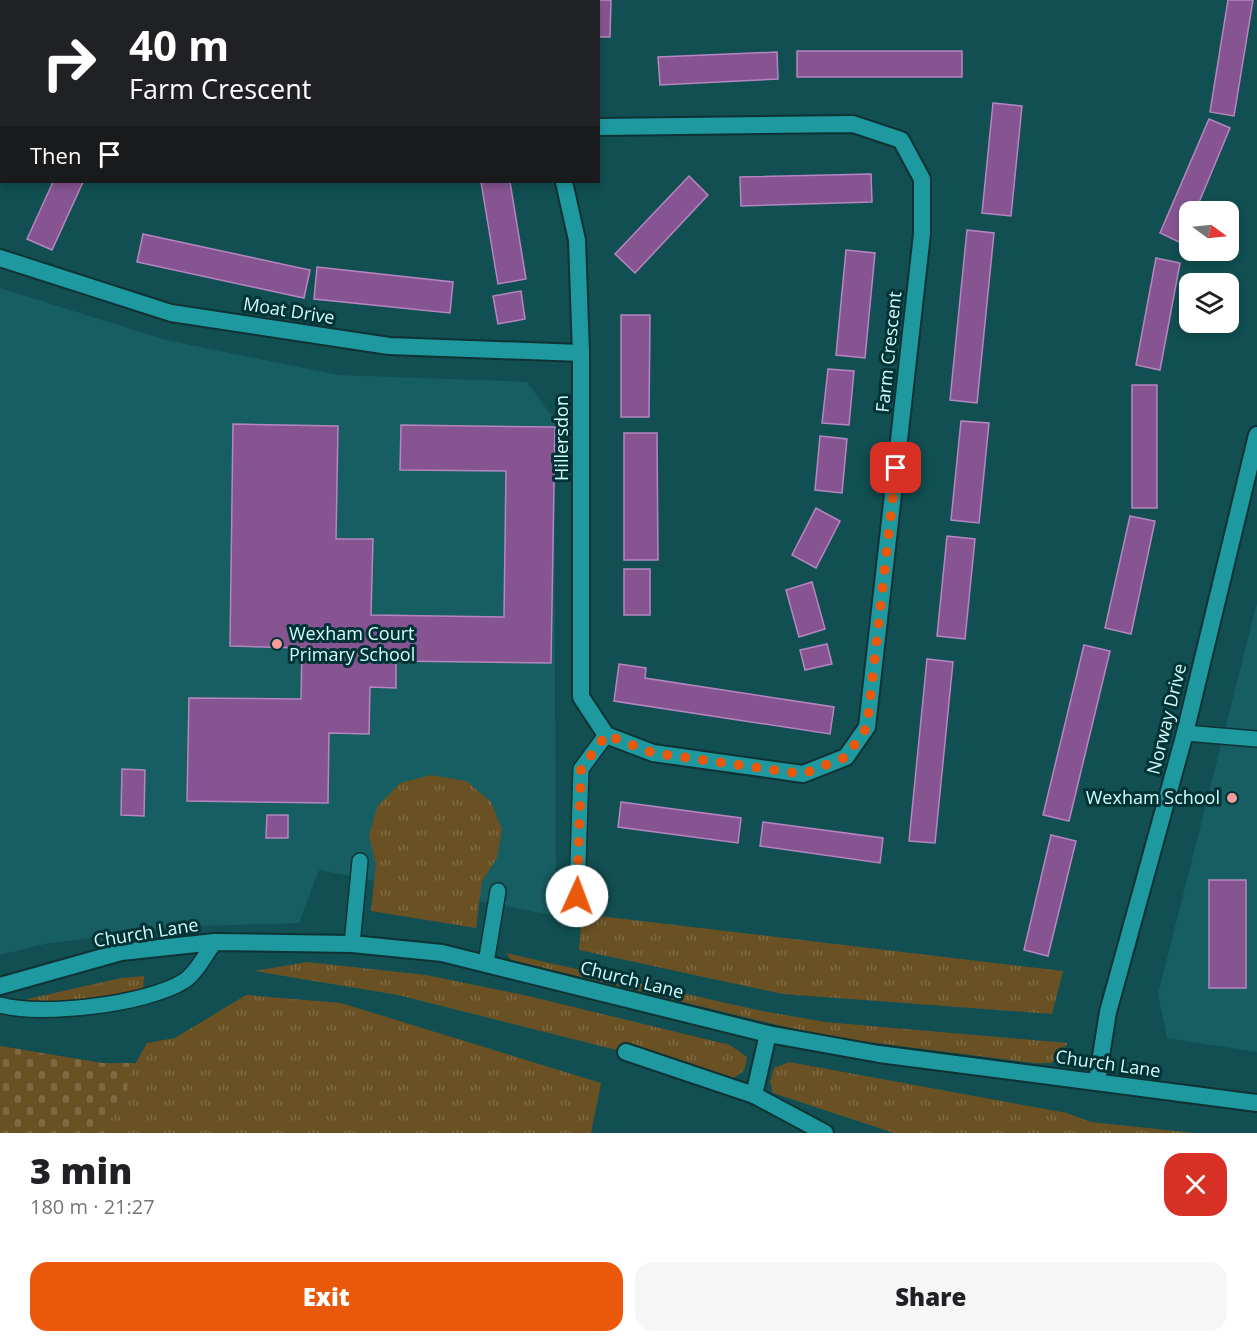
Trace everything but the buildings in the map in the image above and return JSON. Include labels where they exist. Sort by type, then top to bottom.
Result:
[{"type":"street","name":"Farm Crescent","points":[[600,127],[853,124],[901,141],[922,179],[922,234],[867,727],[846,757],[803,774],[653,753],[606,735]]},
{"type":"street","name":"Hillersdon","points":[[564,183],[577,240],[581,353],[581,697],[606,735]]},
{"type":"street","name":"Moat Drive","points":[[0,258],[171,313],[389,346],[581,353]]},
{"type":"street","name":"Norway Drive","points":[[1097,1081],[1108,1012],[1185,733],[1257,435]]},
{"type":"street","name":"Church Lane","points":[[0,986],[121,952],[215,942],[352,944],[442,953],[768,1034],[879,1054],[1257,1103]]},
{"type":"street","points":[[754,1095],[768,1034]]},
{"type":"street","points":[[626,1052],[754,1095],[825,1133]]},
{"type":"lane","points":[[1185,733],[1257,739]]},
{"type":"lane","points":[[577,896],[581,769],[606,735]]},
{"type":"lane","points":[[352,944],[360,861]]},
{"type":"lane","points":[[486,963],[498,891]]},
{"type":"lane","points":[[0,1005],[14,1009],[72,1009],[135,1000],[185,981],[215,942]]},
{"type":"shaded area","name":"Wexham Court Primary School","points":[[0,288],[166,340],[338,375],[527,382],[554,419],[556,916],[319,870],[299,923],[170,927],[45,944],[0,955]]},
{"type":"shaded area","name":"Wexham School","points":[[1257,603],[1257,1052],[1167,1038],[1158,994]]},
{"type":"green space","points":[[431,775],[466,781],[491,802],[502,830],[497,858],[482,881],[476,928],[371,911],[376,864],[369,836],[377,807],[400,783]]},
{"type":"green space","points":[[582,914],[1063,971],[1052,1014],[783,994],[579,950]]},
{"type":"green space","points":[[506,953],[757,1010],[825,1022],[1068,1043],[1052,1063],[1033,1063],[822,1036],[511,960]]},
{"type":"green space","points":[[307,962],[426,975],[524,995],[730,1045],[747,1057],[744,1071],[732,1079],[398,995],[254,971]]},
{"type":"green space","points":[[144,976],[143,992],[108,1001],[15,1005],[28,999],[121,978]]},
{"type":"green space","points":[[246,995],[341,1003],[601,1083],[591,1133],[106,1133],[111,1117],[128,1096],[126,1080],[147,1043],[175,1038]]},
{"type":"green space","points":[[0,1046],[102,1063],[136,1063],[127,1080],[128,1096],[111,1117],[106,1133],[0,1133]]},
{"type":"green space","points":[[789,1062],[1067,1113],[1091,1122],[1195,1133],[894,1133],[773,1093],[770,1082],[774,1068]]},
{"type":"place","name":"Wexham Court Primary School","points":[[277,644]]},
{"type":"place","name":"Wexham School","points":[[1232,798]]},
{"type":"route","points":[[577,896],[581,769],[606,735],[653,753],[803,774],[846,757],[867,727],[896,468]]}]
